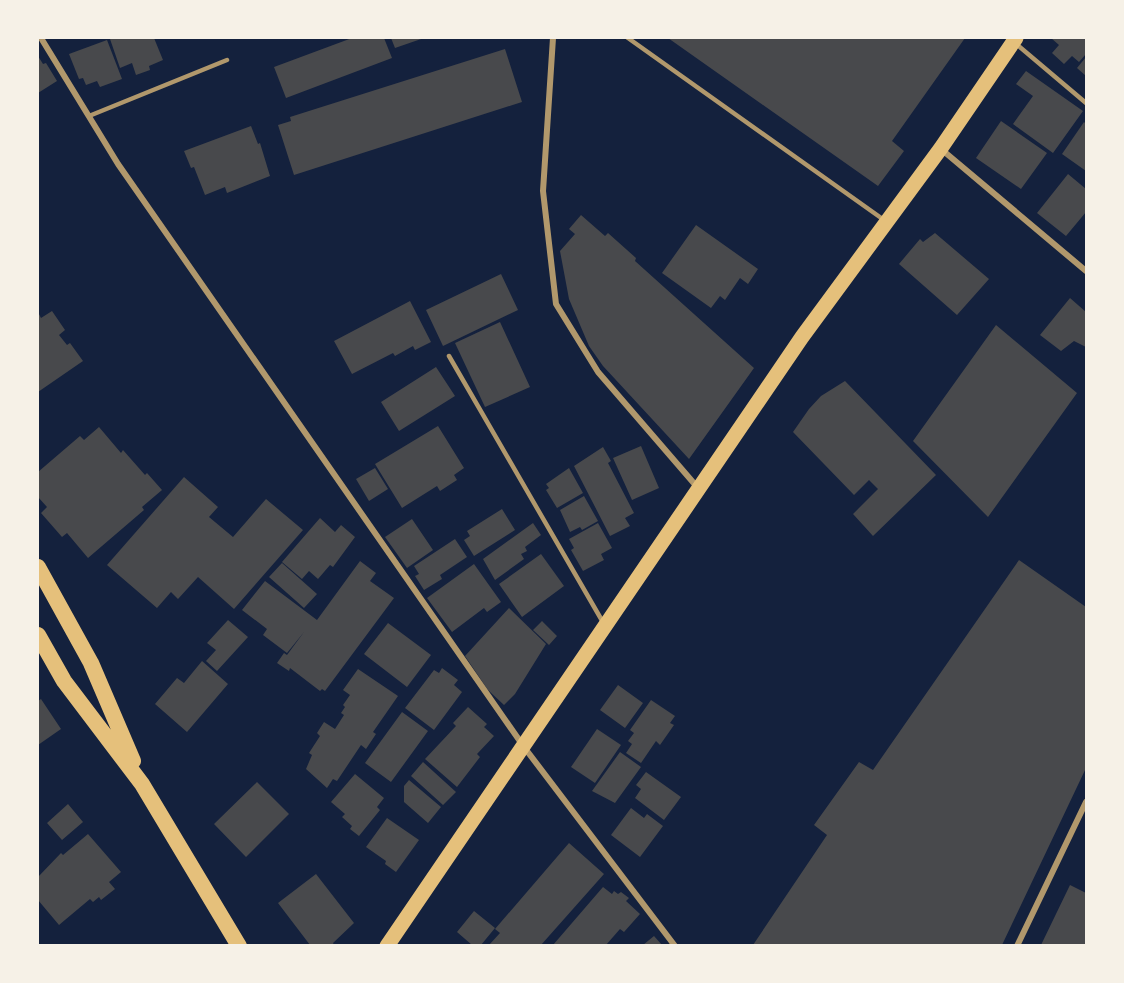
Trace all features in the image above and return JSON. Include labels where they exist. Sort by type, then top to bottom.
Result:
[{"type":"highway","points":[[38,567],[91,663],[142,784]]},
{"type":"highway","points":[[38,635],[64,681],[142,784],[239,945]]},
{"type":"main road","points":[[387,945],[802,337],[941,148],[1015,39]]},
{"type":"street","points":[[41,38],[118,164],[524,747],[675,945]]},
{"type":"street","points":[[553,38],[543,191],[556,304],[598,372],[699,489]]},
{"type":"street","points":[[941,148],[1086,271]]},
{"type":"street","points":[[1017,945],[1086,802]]},
{"type":"lane","points":[[628,38],[886,222]]},
{"type":"lane","points":[[1015,39],[1086,103]]},
{"type":"lane","points":[[89,116],[227,60]]},
{"type":"lane","points":[[449,356],[606,627]]},
{"type":"building","points":[[154,38],[163,60],[149,66],[150,70],[136,75],[132,63],[120,68],[110,39]]},
{"type":"building","points":[[352,38],[384,38],[392,58],[286,98],[274,67]]},
{"type":"building","points":[[391,38],[424,38],[395,48]]},
{"type":"building","points":[[668,38],[965,38],[892,141],[904,151],[878,186]]},
{"type":"building","points":[[1051,38],[1086,38],[1086,54],[1079,62],[1072,56],[1064,64],[1052,53],[1059,45]]},
{"type":"building","points":[[107,40],[122,79],[100,87],[97,81],[86,85],[83,78],[79,79],[69,54]]},
{"type":"building","points":[[505,49],[522,102],[294,175],[278,125],[291,121],[290,117]]},
{"type":"building","points":[[38,56],[43,64],[46,63],[57,81],[38,93]]},
{"type":"building","points":[[1086,57],[1086,76],[1077,68]]},
{"type":"building","points":[[1026,71],[1083,111],[1053,153],[1013,124],[1033,96],[1016,84]]},
{"type":"building","points":[[1001,121],[1047,153],[1021,189],[976,158]]},
{"type":"building","points":[[1084,122],[1086,124],[1086,171],[1062,154]]},
{"type":"building","points":[[251,126],[258,144],[260,143],[270,176],[227,193],[225,187],[205,195],[194,167],[191,168],[184,151]]},
{"type":"building","points":[[1068,174],[1086,189],[1086,212],[1066,236],[1037,213]]},
{"type":"building","points":[[581,215],[605,236],[608,233],[636,258],[635,261],[754,368],[689,459],[603,366],[589,346],[569,299],[560,251],[575,234],[569,229]]},
{"type":"building","points":[[696,225],[758,269],[748,284],[740,278],[725,300],[720,296],[711,308],[662,273]]},
{"type":"building","points":[[935,233],[989,279],[957,315],[899,264],[920,239],[923,242]]},
{"type":"building","points":[[501,274],[518,310],[443,346],[426,310]]},
{"type":"building","points":[[1070,298],[1086,312],[1086,347],[1074,341],[1061,351],[1040,335]]},
{"type":"building","points":[[410,301],[431,342],[415,350],[413,346],[395,356],[393,353],[352,374],[334,341]]},
{"type":"building","points":[[52,311],[65,330],[59,335],[67,345],[70,343],[83,361],[38,392],[38,312],[41,318]]},
{"type":"building","points":[[500,322],[530,387],[485,407],[455,343]]},
{"type":"building","points":[[996,325],[1077,393],[988,517],[913,441]]},
{"type":"building","points":[[436,367],[455,396],[399,431],[381,402]]},
{"type":"building","points":[[845,381],[936,475],[873,536],[853,514],[878,489],[869,480],[854,495],[793,432],[821,396]]},
{"type":"building","points":[[438,426],[464,468],[454,475],[457,480],[440,491],[437,486],[402,508],[375,464]]},
{"type":"building","points":[[99,427],[121,453],[123,450],[162,490],[142,507],[144,510],[88,558],[67,533],[62,537],[41,513],[47,507],[38,497],[38,472],[80,436],[84,440]]},
{"type":"building","points":[[641,446],[659,488],[632,500],[613,458]]},
{"type":"building","points":[[603,447],[611,461],[608,463],[634,513],[625,518],[630,526],[610,536],[574,466]]},
{"type":"building","points":[[375,468],[388,489],[369,501],[356,479]]},
{"type":"building","points":[[569,468],[583,493],[557,508],[546,490],[549,488],[546,484]]},
{"type":"building","points":[[184,477],[218,507],[209,517],[233,537],[266,499],[303,530],[234,609],[198,577],[178,599],[171,592],[157,608],[107,565]]},
{"type":"building","points":[[584,496],[598,521],[582,530],[580,527],[570,532],[560,510]]},
{"type":"building","points":[[502,509],[515,530],[474,556],[464,540],[470,536],[467,531]]},
{"type":"building","points":[[320,518],[335,532],[341,525],[355,537],[333,567],[330,565],[318,579],[309,571],[302,579],[282,562]]},
{"type":"building","points":[[412,519],[433,550],[407,568],[385,537]]},
{"type":"building","points":[[533,523],[541,535],[525,547],[527,551],[521,554],[524,559],[495,580],[483,559]]},
{"type":"building","points":[[598,523],[612,548],[601,554],[604,560],[583,571],[571,550],[574,548],[569,539]]},
{"type":"building","points":[[455,539],[467,557],[440,575],[442,579],[424,590],[415,576],[419,574],[414,566]]},
{"type":"building","points":[[541,554],[564,586],[522,617],[499,584]]},
{"type":"building","points":[[1019,560],[1086,607],[1086,768],[1002,945],[753,945],[827,835],[814,825],[859,762],[873,770]]},
{"type":"building","points":[[360,561],[376,573],[370,581],[394,598],[325,691],[322,689],[320,691],[290,668],[289,671],[277,663],[284,653],[287,655],[304,632],[287,653],[263,635],[267,629],[242,610],[265,581],[317,620]]},
{"type":"building","points":[[282,563],[317,594],[304,608],[269,577]]},
{"type":"building","points":[[474,564],[501,602],[487,612],[484,608],[452,632],[427,598]]},
{"type":"building","points":[[509,608],[546,644],[515,694],[504,705],[488,690],[465,656]]},
{"type":"building","points":[[228,620],[248,637],[217,671],[206,661],[216,650],[207,643]]},
{"type":"building","points":[[542,621],[557,636],[549,645],[533,630]]},
{"type":"building","points":[[388,623],[431,655],[407,687],[364,654]]},
{"type":"building","points":[[202,661],[228,684],[187,732],[155,704],[177,678],[184,683]]},
{"type":"building","points":[[442,668],[458,680],[454,685],[462,692],[434,730],[405,708],[434,670],[439,673]]},
{"type":"building","points":[[358,669],[398,696],[373,732],[376,734],[366,749],[361,745],[337,781],[333,779],[327,788],[306,769],[312,755],[309,753],[320,736],[317,733],[324,722],[335,729],[344,715],[341,713],[345,707],[343,705],[350,695],[343,690]]},
{"type":"building","points":[[618,685],[643,703],[625,728],[600,710]]},
{"type":"building","points":[[41,699],[61,729],[38,745],[38,701]]},
{"type":"building","points":[[651,700],[675,716],[670,723],[674,725],[660,745],[656,741],[641,763],[626,753],[632,744],[628,741],[634,733],[630,730]]},
{"type":"building","points":[[468,707],[487,724],[484,727],[494,736],[477,754],[480,757],[457,787],[425,759],[456,726],[453,723]]},
{"type":"building","points":[[402,712],[428,731],[391,782],[365,763]]},
{"type":"building","points":[[597,729],[621,745],[595,783],[571,767]]},
{"type":"building","points":[[620,752],[641,767],[615,803],[592,791]]},
{"type":"building","points":[[423,762],[456,792],[443,805],[411,776]]},
{"type":"building","points":[[646,772],[681,797],[664,820],[635,798],[641,789],[636,785]]},
{"type":"building","points":[[355,774],[384,798],[377,807],[380,810],[359,836],[350,829],[352,826],[342,817],[345,814],[331,802]]},
{"type":"building","points":[[409,780],[441,807],[428,823],[404,802],[404,786]]},
{"type":"building","points":[[257,782],[289,814],[246,857],[214,824]]},
{"type":"building","points":[[68,804],[83,822],[62,840],[47,823]]},
{"type":"building","points":[[631,808],[644,818],[647,814],[663,826],[640,857],[611,835]]},
{"type":"building","points":[[387,818],[419,840],[396,872],[385,864],[386,861],[366,847]]},
{"type":"building","points":[[88,834],[121,872],[109,882],[115,889],[101,900],[99,897],[93,902],[90,899],[59,925],[38,900],[38,877],[61,853],[63,855]]},
{"type":"building","points":[[569,843],[604,874],[541,945],[489,945],[500,933],[495,929]]},
{"type":"building","points":[[316,874],[354,923],[333,943],[334,945],[310,945],[278,903]]},
{"type":"building","points":[[1070,885],[1086,893],[1086,945],[1041,945]]},
{"type":"building","points":[[603,887],[612,894],[614,891],[618,894],[621,892],[629,898],[626,901],[640,914],[624,932],[620,929],[606,945],[553,945]]},
{"type":"building","points":[[474,911],[495,928],[481,945],[472,945],[457,932]]},
{"type":"building","points":[[654,936],[662,945],[643,945]]}]
